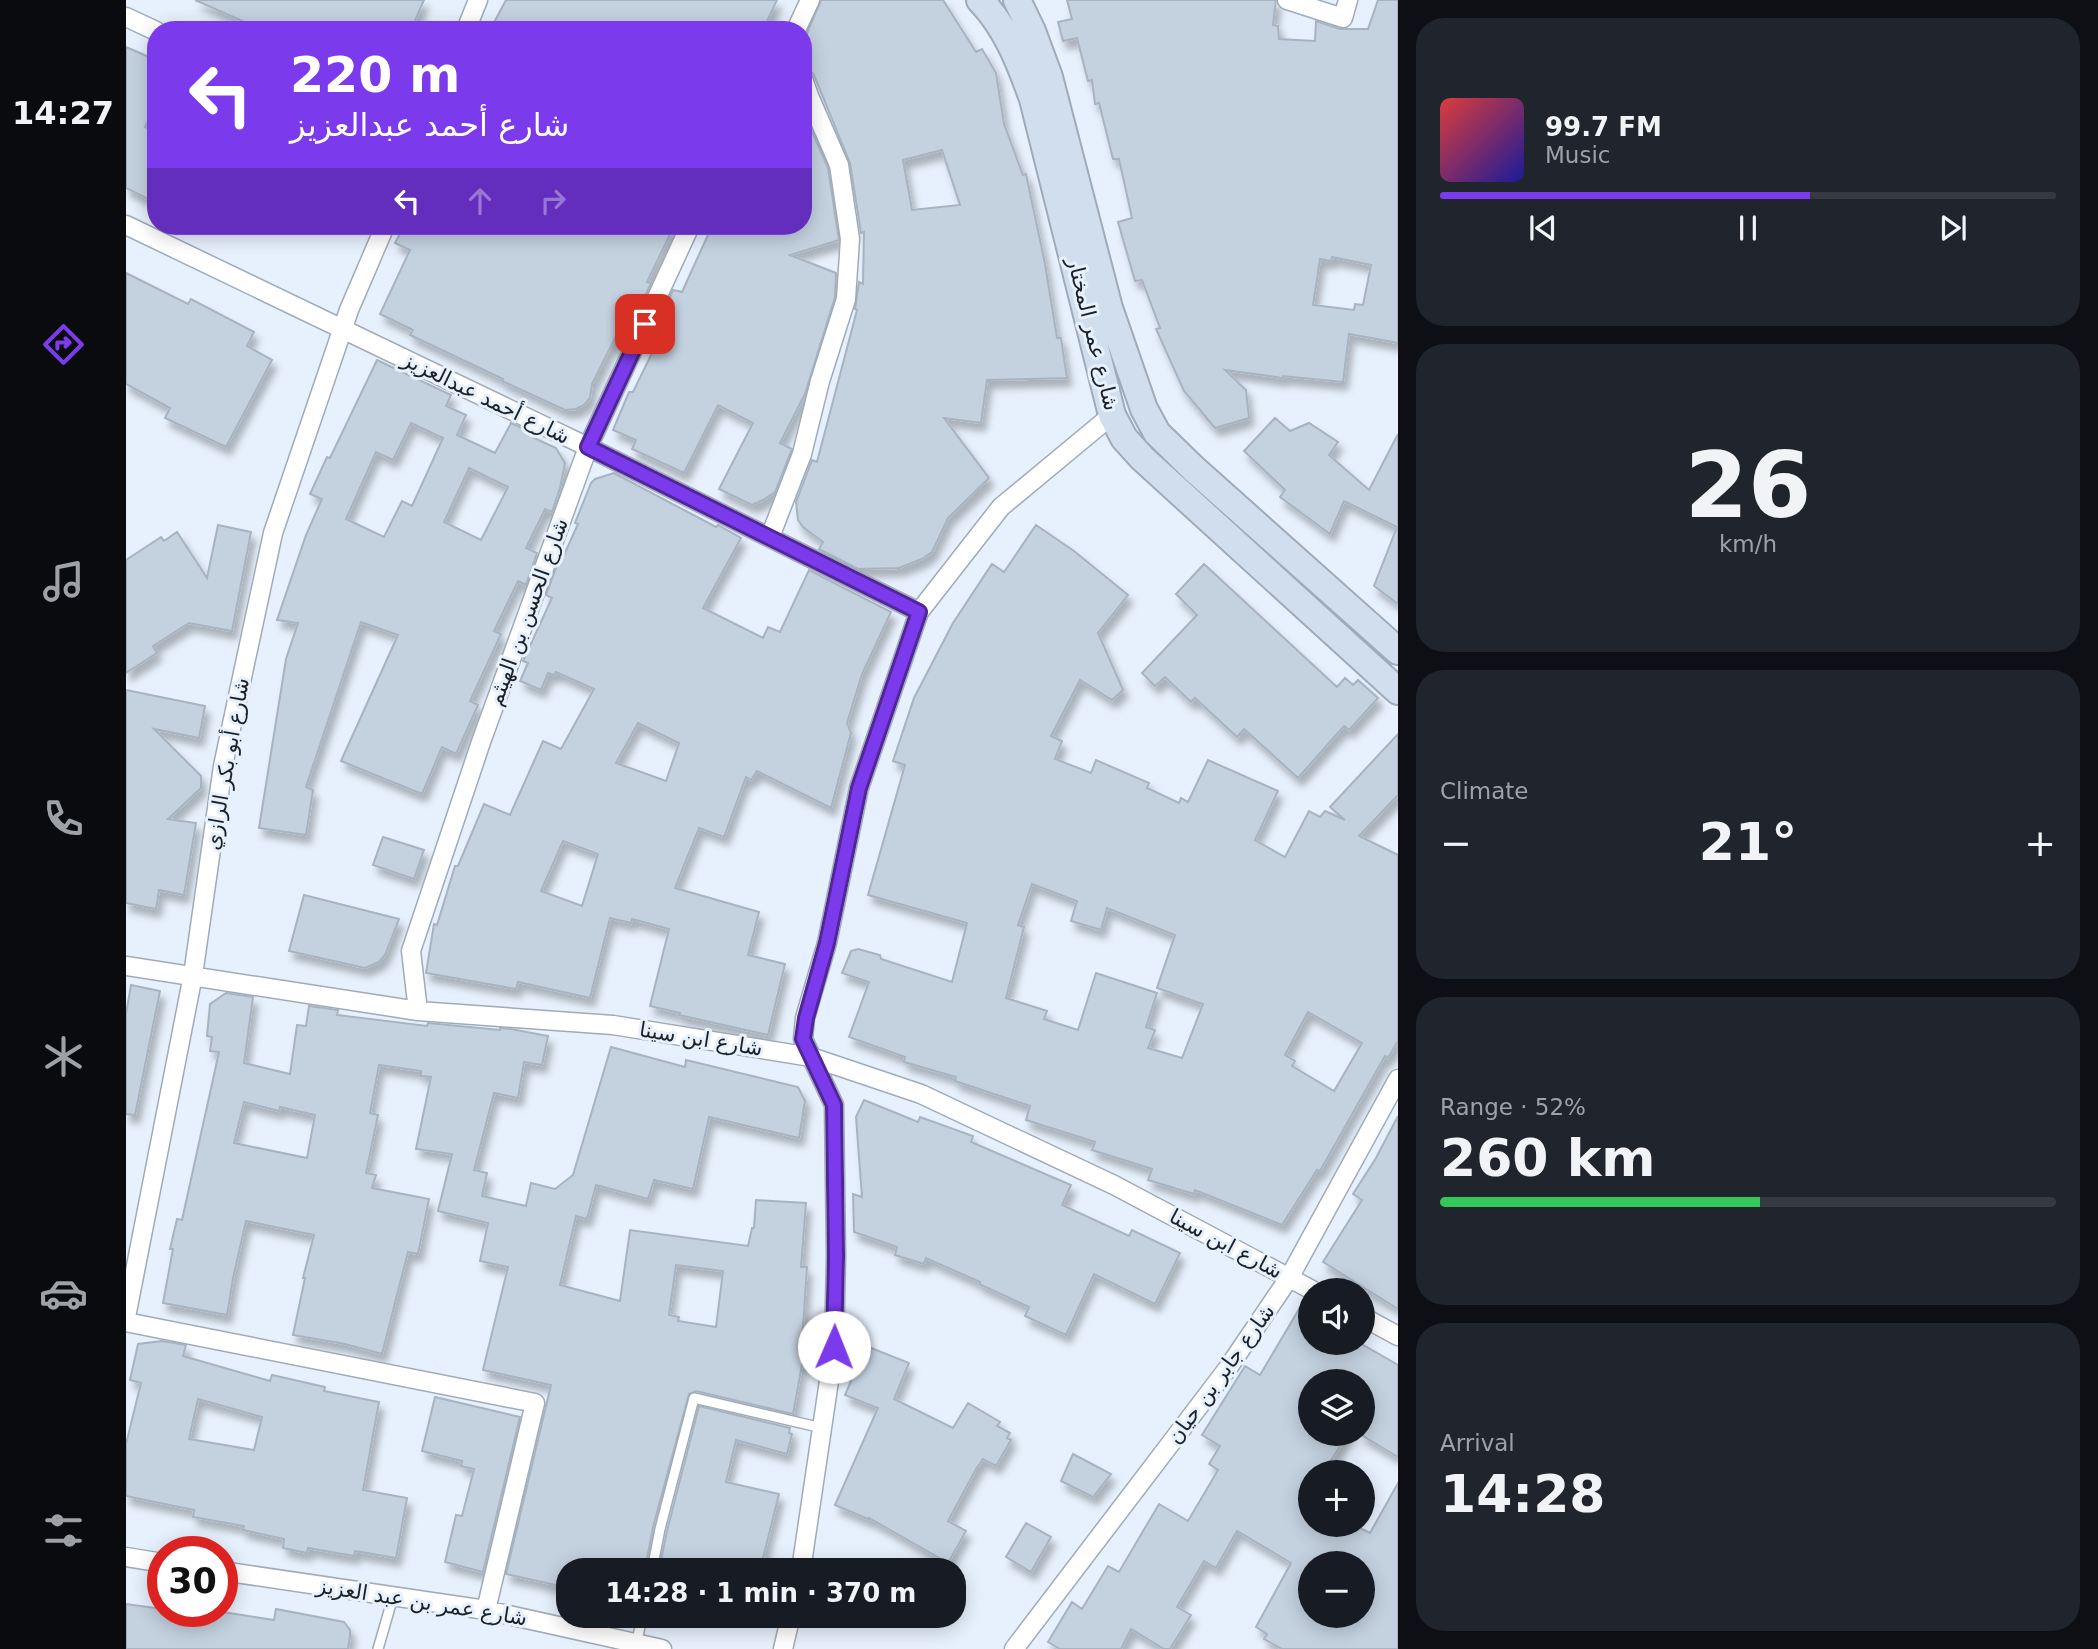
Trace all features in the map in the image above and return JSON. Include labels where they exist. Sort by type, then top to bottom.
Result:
[{"type":"main road","name":"شارع عمر المختار","points":[[1022,1],[1049,76],[1109,308],[1144,410],[1157,433],[1398,651]]},
{"type":"main road","name":"شارع عمر المختار","points":[[987,8],[1016,55],[1033,99],[1112,415],[1124,438],[1142,458],[1395,682]]},
{"type":"street","points":[[470,21],[478,0]]},
{"type":"street","points":[[801,21],[810,0]]},
{"type":"street","points":[[1287,0],[1343,18],[1349,0]]},
{"type":"street","points":[[987,8],[1022,1]]},
{"type":"street","points":[[126,17],[147,27]]},
{"type":"street","points":[[769,537],[802,454],[820,381],[846,299],[850,239],[839,165],[812,103]]},
{"type":"street","name":"شارع أحمد عبدالعزيز","points":[[126,225],[588,447],[919,612]]},
{"type":"street","name":"شارع أبو بكر الرازي","points":[[126,1319],[193,975],[223,766],[273,533],[349,310],[381,235]]},
{"type":"street","name":"شارع الحسن بن الهيثم","points":[[418,1011],[411,951],[481,742],[588,447],[686,235]]},
{"type":"street","points":[[803,1558],[834,1347],[836,1256],[834,1105],[803,1039],[806,1018],[827,943],[859,788],[919,612],[1001,507],[1112,415]]},
{"type":"street","name":"شارع ابن سينا","points":[[126,966],[418,1011],[613,1025],[811,1057],[921,1094],[1114,1185],[1298,1283]]},
{"type":"street","name":"شارع جابر بن حيان","points":[[1014,1649],[1228,1368],[1289,1278],[1398,1079]]},
{"type":"street","points":[[126,1319],[535,1404],[485,1610]]},
{"type":"street","points":[[1375,1324],[1398,1336]]},
{"type":"street","points":[[126,1557],[147,1560]]},
{"type":"street","name":"شارع عمر بن عبد العزيز","points":[[238,1574],[485,1610],[662,1649]]},
{"type":"street","points":[[783,1649],[788,1628]]},
{"type":"lane","points":[[654,1558],[694,1398],[822,1428]]},
{"type":"lane","points":[[378,1649],[393,1597]]},
{"type":"lane","points":[[637,1642],[640,1628]]},
{"type":"building","points":[[195,0],[424,0],[415,21],[242,21]]},
{"type":"building","points":[[506,0],[777,0],[767,21],[495,21]]},
{"type":"building","points":[[821,0],[943,0],[976,52],[982,49],[996,73],[1004,124],[1023,175],[1026,174],[1057,338],[1061,338],[1067,378],[987,380],[981,423],[944,418],[989,478],[948,518],[932,552],[899,568],[858,569],[819,549],[823,542],[798,520],[796,502],[812,460],[817,462],[857,310],[859,282],[863,284],[864,232],[861,233],[850,163],[814,75],[812,21]],"holes":[[[942,150],[960,205],[912,210],[903,160]]]},
{"type":"building","points":[[1067,0],[1276,0],[1273,25],[1278,26],[1279,39],[1315,41],[1316,21],[1340,29],[1368,29],[1378,0],[1398,0],[1398,343],[1349,334],[1343,382],[1225,370],[1246,390],[1249,418],[1215,428],[1184,391],[1156,329],[1160,328],[1142,280],[1135,281],[1118,222],[1132,218],[1119,159],[1113,159],[1099,103],[1095,104],[1092,80],[1088,81],[1077,38],[1063,41],[1058,22],[1072,19]],"holes":[[[1332,257],[1371,265],[1363,305],[1355,304],[1354,310],[1313,305],[1320,259],[1331,261]]]},
{"type":"building","points":[[126,47],[147,56],[147,198],[126,188]]},
{"type":"building","points":[[812,132],[828,168],[839,240],[790,255],[836,273],[835,297],[805,394],[780,443],[792,449],[775,492],[752,505],[719,489],[753,423],[718,405],[684,473],[632,449],[636,440],[613,430],[629,392],[633,392],[654,349],[648,346],[673,290],[682,292],[708,235],[812,235]]},
{"type":"building","points":[[399,235],[670,235],[647,282],[651,283],[627,336],[618,332],[592,384],[590,398],[576,409],[565,410],[410,335],[413,330],[380,314],[410,250],[395,243]]},
{"type":"building","points":[[126,273],[188,304],[191,299],[254,332],[247,346],[272,360],[226,447],[165,418],[170,408],[126,384]]},
{"type":"building","points":[[377,360],[451,395],[446,406],[466,415],[457,435],[495,453],[511,423],[556,448],[565,463],[552,512],[545,509],[526,548],[537,553],[526,585],[518,581],[494,631],[501,634],[470,701],[478,705],[456,754],[442,747],[422,794],[341,761],[398,635],[361,622],[306,787],[313,790],[306,835],[259,828],[286,659],[298,623],[277,620],[306,535],[322,499],[310,494],[327,457],[330,458]],"holes":[[[411,423],[443,438],[412,506],[402,501],[384,537],[346,519],[376,452],[393,460]],[[469,468],[508,487],[481,540],[444,522]]]},
{"type":"building","points":[[1275,418],[1290,431],[1309,423],[1338,442],[1329,455],[1369,490],[1398,434],[1398,604],[1374,586],[1397,527],[1344,501],[1330,534],[1280,497],[1285,490],[1244,451]]},
{"type":"building","points":[[614,473],[741,538],[703,608],[763,638],[768,627],[780,632],[809,570],[891,612],[862,674],[847,723],[851,733],[831,808],[757,771],[751,780],[746,777],[724,837],[699,828],[675,888],[759,912],[748,955],[785,964],[768,1035],[650,1006],[669,929],[632,919],[631,923],[610,918],[590,998],[518,982],[516,989],[426,973],[434,924],[437,925],[455,866],[458,866],[484,804],[510,815],[543,741],[561,749],[594,689],[556,672],[554,675],[548,673],[541,690],[520,681],[528,663],[523,661],[552,598],[546,595],[558,563],[560,564],[578,524],[575,523],[591,483]],"holes":[[[638,723],[679,743],[666,781],[616,763]],[[563,841],[598,854],[582,906],[541,891]]]},
{"type":"building","points":[[218,525],[251,532],[232,631],[189,623],[153,646],[157,653],[126,673],[126,560],[161,537],[164,541],[177,532],[207,578]]},
{"type":"building","points":[[1036,525],[1074,551],[1128,595],[1098,633],[1123,690],[1112,700],[1080,680],[1051,736],[1062,741],[1055,759],[1091,773],[1096,760],[1149,783],[1147,788],[1179,803],[1181,798],[1188,802],[1208,760],[1278,791],[1255,840],[1285,857],[1309,811],[1320,817],[1325,811],[1345,820],[1330,807],[1398,734],[1398,795],[1359,836],[1398,855],[1398,1041],[1388,1058],[1385,1056],[1320,1171],[1317,1170],[1282,1225],[1195,1190],[1194,1194],[1148,1180],[1152,1169],[1092,1150],[1095,1142],[1026,1120],[1030,1106],[955,1081],[956,1077],[904,1062],[905,1057],[849,1037],[869,982],[842,973],[851,951],[858,949],[880,955],[881,959],[952,982],[967,923],[868,895],[905,765],[893,761],[914,698],[953,623],[992,564],[1004,572]],"holes":[[[1032,884],[1077,901],[1071,921],[1101,930],[1107,908],[1175,935],[1157,988],[1203,1004],[1182,1058],[1148,1048],[1155,1030],[1146,1027],[1157,993],[1096,973],[1078,1030],[1044,1019],[1047,1011],[1006,998],[1024,927],[1018,925]],[[1308,1012],[1362,1043],[1334,1091],[1292,1066],[1295,1061],[1285,1055]]]},
{"type":"building","points":[[1204,564],[1337,687],[1345,678],[1353,685],[1358,680],[1378,698],[1349,730],[1344,726],[1298,778],[1244,729],[1237,737],[1195,698],[1191,702],[1165,677],[1155,686],[1142,673],[1197,615],[1176,594]]},
{"type":"building","points":[[126,690],[205,706],[199,738],[154,729],[201,776],[201,788],[168,819],[196,823],[184,895],[159,890],[156,909],[126,903]]},
{"type":"building","points":[[383,837],[424,850],[414,879],[373,865]]},
{"type":"building","points":[[304,895],[399,919],[385,955],[379,962],[365,968],[289,951]]},
{"type":"building","points":[[131,985],[160,991],[135,1115],[126,1114],[126,1014]]},
{"type":"building","points":[[226,993],[253,997],[244,1063],[290,1074],[297,1025],[306,1026],[309,1006],[338,1010],[337,1015],[427,1026],[428,1023],[511,1029],[548,1036],[542,1065],[524,1062],[518,1098],[494,1093],[474,1170],[487,1173],[482,1196],[526,1206],[531,1183],[555,1189],[573,1175],[611,1047],[685,1067],[686,1060],[798,1087],[805,1101],[799,1138],[709,1117],[693,1189],[654,1180],[648,1199],[596,1185],[587,1219],[576,1216],[560,1285],[620,1301],[630,1230],[748,1246],[754,1228],[756,1200],[806,1203],[801,1267],[807,1267],[802,1342],[806,1343],[793,1414],[696,1391],[689,1394],[647,1558],[556,1558],[556,1585],[506,1574],[551,1385],[483,1370],[508,1267],[480,1261],[488,1223],[438,1211],[452,1154],[416,1149],[431,1077],[421,1076],[421,1071],[379,1065],[370,1113],[378,1115],[366,1173],[376,1175],[372,1188],[429,1199],[418,1254],[408,1252],[382,1354],[293,1335],[314,1235],[246,1221],[227,1315],[163,1303],[173,1249],[170,1249],[177,1219],[182,1220],[219,1052],[210,1051],[212,1037],[207,1036],[210,1004]],"holes":[[[244,1102],[279,1111],[280,1107],[315,1115],[307,1158],[234,1143]],[[676,1265],[723,1271],[716,1327],[678,1321],[679,1317],[669,1315]]]},
{"type":"building","points":[[864,1100],[918,1122],[920,1117],[973,1136],[971,1142],[1071,1185],[1062,1205],[1129,1236],[1132,1230],[1180,1253],[1155,1304],[1094,1274],[1066,1335],[1025,1316],[1029,1307],[979,1284],[980,1282],[926,1258],[924,1264],[895,1255],[897,1247],[854,1232],[853,1194],[862,1197],[856,1117]]},
{"type":"building","points":[[1398,1116],[1398,1309],[1375,1295],[1375,1278],[1349,1278],[1323,1262],[1362,1200],[1353,1194]]},
{"type":"building","points":[[1298,1311],[1298,1355],[1375,1355],[1375,1352],[1398,1365],[1398,1457],[1375,1443],[1375,1369],[1298,1369],[1298,1446],[1340,1446],[1331,1460],[1298,1460],[1298,1537],[1375,1537],[1375,1524],[1398,1483],[1398,1649],[1282,1649],[1264,1639],[1267,1634],[1256,1627],[1291,1563],[1237,1531],[1216,1568],[1204,1561],[1177,1607],[1191,1615],[1170,1649],[1164,1649],[1131,1629],[1121,1649],[1060,1649],[1048,1642],[1072,1602],[1082,1609],[1108,1566],[1119,1572],[1159,1504],[1188,1521],[1218,1470],[1209,1464],[1220,1446],[1202,1435],[1245,1366],[1260,1375]]},
{"type":"building","points":[[162,1341],[186,1345],[183,1356],[270,1381],[272,1375],[325,1387],[324,1391],[379,1402],[363,1490],[407,1498],[396,1558],[355,1551],[354,1556],[308,1548],[307,1553],[283,1548],[284,1539],[243,1530],[244,1526],[193,1517],[194,1510],[126,1496],[126,1444],[141,1383],[130,1380],[138,1344]],"holes":[[[198,1399],[262,1417],[254,1450],[189,1439]]]},
{"type":"building","points":[[861,1344],[909,1363],[894,1399],[953,1428],[968,1403],[1000,1422],[997,1426],[1010,1433],[1007,1438],[1011,1440],[996,1466],[983,1459],[948,1521],[966,1531],[951,1558],[939,1558],[869,1518],[835,1505],[878,1408],[845,1395],[851,1381],[847,1379]]},
{"type":"building","points":[[435,1397],[520,1417],[483,1572],[445,1562],[456,1515],[462,1516],[474,1469],[461,1466],[462,1461],[422,1451]]},
{"type":"building","points":[[699,1406],[790,1428],[789,1433],[792,1434],[787,1454],[736,1440],[726,1482],[779,1494],[763,1558],[661,1558]]},
{"type":"building","points":[[1073,1454],[1111,1474],[1093,1497],[1061,1481]]},
{"type":"building","points":[[1026,1523],[1051,1537],[1031,1572],[1006,1557]]},
{"type":"building","points":[[126,1604],[147,1607],[147,1627],[238,1627],[238,1614],[274,1620],[276,1609],[344,1622],[350,1630],[348,1649],[126,1649]]},
{"type":"route","points":[[645,324],[588,447],[919,612],[859,788],[827,943],[806,1018],[803,1039],[834,1105],[834,1347]]}]
